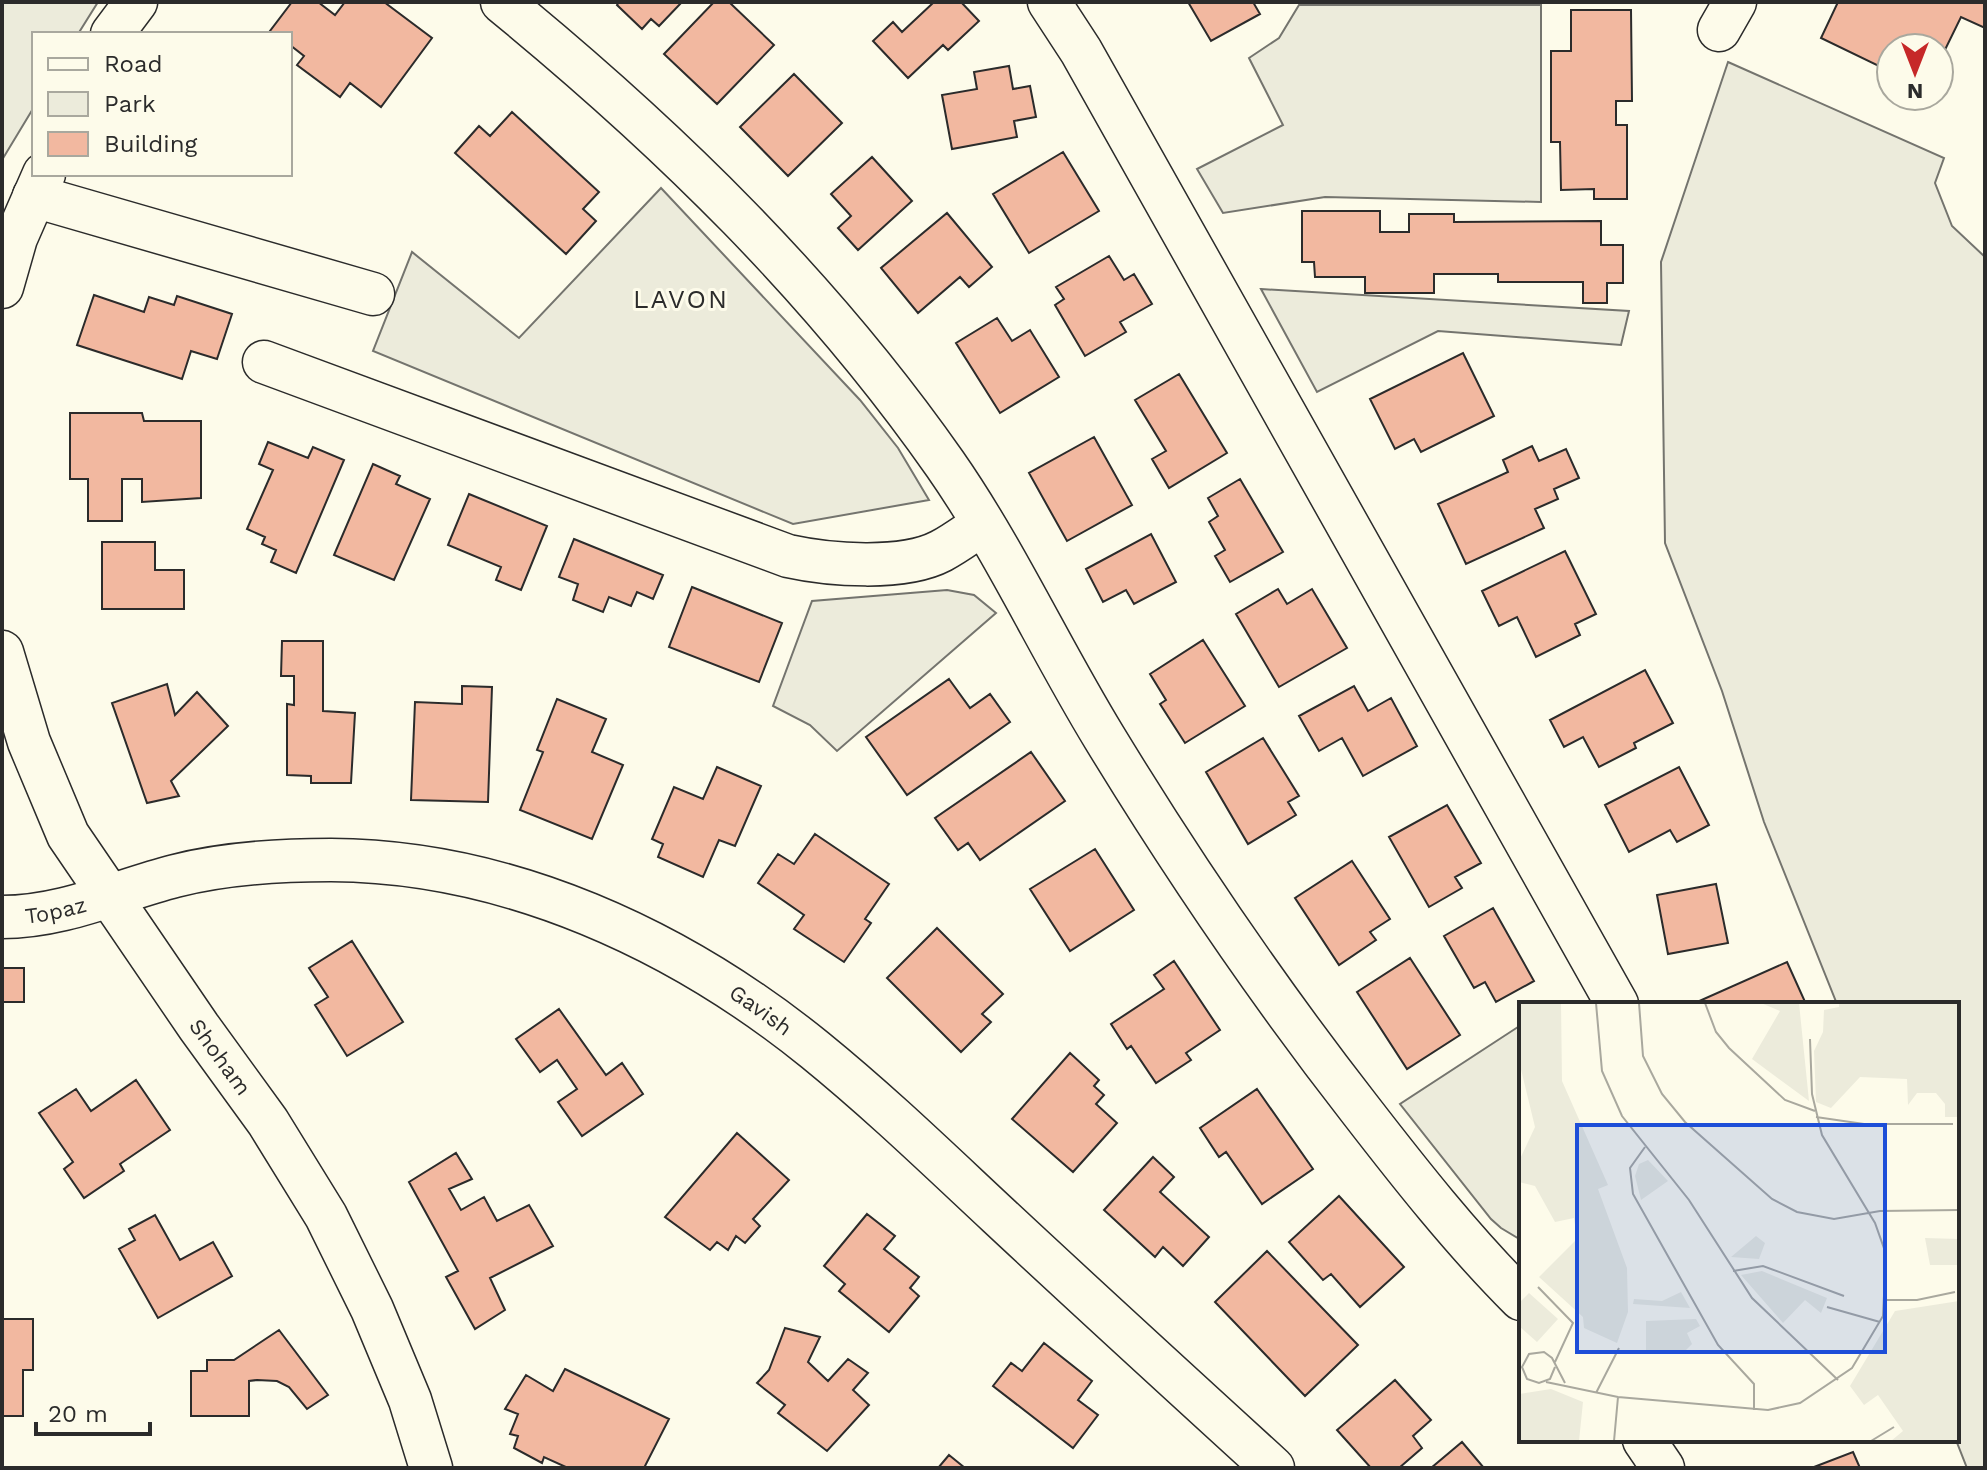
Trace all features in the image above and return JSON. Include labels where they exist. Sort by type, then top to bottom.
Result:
[{"type":"street","points":[[114,32],[136,2]]},
{"type":"street","points":[[502,2],[632,112],[753,230],[868,361],[946,466],[983,524],[1102,734],[1228,928],[1387,1145],[1519,1297]]},
{"type":"street","points":[[1049,2],[1081,51],[1616,1002]]},
{"type":"street","points":[[2,287],[16,238],[39,185],[373,294]]},
{"type":"street","points":[[264,362],[788,556],[836,564],[886,563],[939,553],[983,524]]},
{"type":"street","name":"Shoham","points":[[2,652],[29,742],[68,835],[268,1122],[326,1216],[372,1309],[410,1400],[431,1468]]},
{"type":"street","name":"Gavish","points":[[110,896],[178,875],[255,863],[332,860],[411,866],[490,881],[557,902],[652,942],[733,990],[815,1050],[1273,1468]]},
{"type":"street","name":"Topaz","points":[[2,917],[51,914],[110,896]]},
{"type":"street","points":[[1645,1442],[1663,1468]]},
{"type":"green space","points":[[2,2],[98,2],[79,32],[32,32],[32,110],[2,160]]},
{"type":"green space","points":[[1299,5],[1541,5],[1541,202],[1325,197],[1223,213],[1197,169],[1283,125],[1249,58],[1279,38]]},
{"type":"green space","points":[[1728,62],[1944,158],[1935,183],[1952,226],[1985,257],[1985,1468],[1967,1468],[1957,1442],[1959,1002],[1836,1002],[1764,822],[1722,691],[1665,543],[1661,262]]},
{"type":"green space","points":[[661,188],[860,400],[898,448],[929,500],[793,524],[373,351],[412,252],[519,338]]},
{"type":"green space","points":[[1261,289],[1629,311],[1621,345],[1438,331],[1317,392]]},
{"type":"green space","points":[[947,590],[974,595],[996,613],[837,751],[810,725],[773,706],[812,601]]},
{"type":"green space","points":[[1519,1026],[1519,1239],[1491,1219],[1400,1104]]},
{"type":"building","points":[[292,2],[318,2],[335,15],[345,2],[384,2],[432,38],[381,107],[350,83],[340,97],[297,65],[304,56],[292,47],[292,32],[270,31]]},
{"type":"building","points":[[619,2],[682,2],[659,26],[651,19],[642,29],[617,5]]},
{"type":"building","points":[[714,2],[729,2],[774,45],[717,104],[664,54]]},
{"type":"building","points":[[934,2],[961,2],[979,21],[948,50],[943,45],[908,78],[873,41],[893,22],[902,32]]},
{"type":"building","points":[[1188,2],[1253,2],[1260,14],[1211,41]]},
{"type":"building","points":[[1838,2],[1985,2],[1985,28],[1961,17],[1954,32],[1875,32],[1875,64],[1821,38]]},
{"type":"building","points":[[1571,10],[1631,10],[1632,101],[1616,101],[1616,125],[1627,125],[1627,199],[1594,199],[1594,189],[1561,190],[1560,142],[1551,142],[1551,51],[1571,51]]},
{"type":"building","points":[[1009,66],[1013,89],[1030,86],[1036,117],[1014,121],[1017,137],[952,149],[942,95],[977,89],[974,72]]},
{"type":"building","points":[[794,74],[842,123],[788,176],[740,127]]},
{"type":"building","points":[[512,112],[599,192],[583,209],[596,221],[566,254],[455,153],[479,126],[490,136]]},
{"type":"building","points":[[1063,152],[1099,211],[1029,253],[993,194]]},
{"type":"building","points":[[872,157],[912,201],[858,250],[838,228],[851,216],[831,194]]},
{"type":"building","points":[[1302,211],[1380,211],[1380,232],[1409,232],[1409,214],[1454,214],[1454,222],[1601,221],[1601,245],[1623,245],[1623,283],[1607,283],[1607,303],[1583,303],[1583,282],[1498,282],[1498,274],[1434,274],[1434,293],[1365,293],[1365,277],[1315,277],[1314,262],[1302,262]]},
{"type":"building","points":[[947,213],[992,267],[969,287],[960,277],[918,313],[881,268]]},
{"type":"building","points":[[1109,256],[1124,280],[1134,274],[1152,304],[1120,322],[1126,332],[1085,356],[1055,305],[1064,299],[1056,287]]},
{"type":"building","points":[[94,295],[144,312],[149,297],[174,305],[177,296],[232,314],[217,359],[191,351],[182,379],[77,345]]},
{"type":"building","points":[[997,318],[1012,341],[1030,330],[1059,377],[1000,413],[956,343]]},
{"type":"building","points":[[1463,353],[1494,416],[1421,452],[1414,439],[1395,449],[1370,399]]},
{"type":"building","points":[[1179,374],[1227,453],[1169,488],[1152,459],[1166,451],[1135,400]]},
{"type":"building","points":[[70,413],[142,413],[144,421],[201,421],[201,498],[142,502],[142,479],[122,479],[122,521],[88,521],[88,479],[70,479]]},
{"type":"building","points":[[1094,437],[1132,505],[1067,541],[1029,473]]},
{"type":"building","points":[[268,442],[308,458],[313,447],[344,460],[296,573],[271,562],[276,550],[262,544],[265,537],[247,529],[273,470],[259,464]]},
{"type":"building","points":[[1532,446],[1539,461],[1566,449],[1579,478],[1554,489],[1558,499],[1535,509],[1544,528],[1466,564],[1438,504],[1508,472],[1503,460]]},
{"type":"building","points":[[373,464],[400,476],[396,484],[430,499],[394,580],[334,555]]},
{"type":"building","points":[[1240,479],[1283,552],[1230,582],[1215,556],[1225,550],[1209,522],[1218,516],[1208,498]]},
{"type":"building","points":[[469,494],[547,526],[521,590],[496,580],[501,567],[448,545]]},
{"type":"building","points":[[1151,534],[1176,582],[1134,604],[1126,590],[1103,602],[1086,569]]},
{"type":"building","points":[[574,539],[663,575],[653,599],[637,592],[631,606],[609,597],[603,612],[573,600],[578,584],[559,577]]},
{"type":"building","points":[[102,542],[155,542],[155,570],[184,570],[184,609],[102,609]]},
{"type":"building","points":[[1565,551],[1596,614],[1575,624],[1580,635],[1536,657],[1517,617],[1499,626],[1482,591]]},
{"type":"building","points":[[692,587],[782,623],[759,682],[669,647]]},
{"type":"building","points":[[1278,589],[1287,604],[1312,589],[1347,648],[1279,687],[1236,614]]},
{"type":"building","points":[[1203,640],[1245,706],[1185,743],[1160,704],[1166,700],[1150,674]]},
{"type":"building","points":[[282,641],[323,641],[323,711],[355,713],[351,783],[311,783],[311,776],[287,775],[287,704],[294,705],[294,676],[281,676]]},
{"type":"building","points":[[1645,670],[1673,723],[1634,743],[1636,748],[1599,767],[1583,737],[1564,747],[1550,720]]},
{"type":"building","points":[[949,679],[970,708],[990,694],[1010,722],[907,795],[866,737]]},
{"type":"building","points":[[167,684],[175,715],[197,692],[228,726],[171,781],[179,796],[147,803],[112,703]]},
{"type":"building","points":[[462,686],[492,687],[488,802],[411,800],[415,702],[462,704]]},
{"type":"building","points":[[1354,686],[1368,711],[1391,698],[1417,746],[1363,776],[1342,738],[1319,751],[1299,716]]},
{"type":"building","points":[[557,699],[606,719],[592,752],[623,765],[592,839],[520,810],[543,752],[537,750]]},
{"type":"building","points":[[1263,738],[1299,796],[1288,802],[1296,815],[1248,844],[1206,772]]},
{"type":"building","points":[[1031,752],[1065,801],[980,860],[968,843],[958,850],[935,818]]},
{"type":"building","points":[[717,767],[761,786],[735,846],[719,840],[703,877],[658,857],[663,844],[652,839],[674,787],[703,799]]},
{"type":"building","points":[[1679,767],[1709,825],[1677,842],[1670,830],[1629,852],[1605,805]]},
{"type":"building","points":[[1447,805],[1481,863],[1455,877],[1462,888],[1429,907],[1389,837]]},
{"type":"building","points":[[815,834],[889,884],[865,919],[871,923],[844,962],[794,929],[804,915],[758,883],[778,854],[794,864]]},
{"type":"building","points":[[1095,849],[1134,910],[1070,951],[1030,889]]},
{"type":"building","points":[[1352,861],[1390,919],[1370,932],[1376,940],[1339,965],[1295,898]]},
{"type":"building","points":[[1716,884],[1728,943],[1668,954],[1657,895]]},
{"type":"building","points":[[1493,908],[1534,981],[1496,1002],[1485,982],[1474,988],[1444,936]]},
{"type":"building","points":[[937,928],[1003,994],[982,1014],[991,1022],[961,1052],[887,978]]},
{"type":"building","points":[[352,941],[403,1022],[347,1056],[315,1005],[328,997],[309,968]]},
{"type":"building","points":[[1410,958],[1460,1035],[1407,1069],[1357,992]]},
{"type":"building","points":[[1174,961],[1220,1030],[1186,1053],[1191,1060],[1156,1083],[1131,1046],[1127,1049],[1111,1024],[1164,989],[1154,975]]},
{"type":"building","points":[[1787,962],[1805,1002],[1697,1002]]},
{"type":"building","points":[[2,968],[24,968],[24,1002],[2,1002]]},
{"type":"building","points":[[559,1009],[606,1075],[622,1063],[643,1094],[582,1136],[558,1102],[577,1089],[557,1060],[540,1072],[516,1039]]},
{"type":"building","points":[[1070,1053],[1099,1080],[1094,1086],[1104,1095],[1096,1104],[1117,1123],[1073,1172],[1012,1119]]},
{"type":"building","points":[[136,1080],[170,1130],[120,1164],[124,1171],[84,1198],[64,1169],[73,1162],[39,1113],[76,1089],[91,1111]]},
{"type":"building","points":[[1257,1089],[1313,1169],[1262,1204],[1226,1152],[1219,1157],[1200,1128]]},
{"type":"building","points":[[737,1133],[789,1180],[753,1219],[760,1226],[745,1243],[736,1236],[728,1250],[717,1242],[710,1250],[665,1217]]},
{"type":"building","points":[[456,1153],[472,1179],[449,1189],[461,1210],[484,1197],[497,1221],[529,1205],[553,1246],[490,1278],[505,1310],[475,1329],[446,1277],[458,1271],[409,1182]]},
{"type":"building","points":[[1153,1157],[1174,1177],[1160,1192],[1209,1237],[1183,1266],[1163,1247],[1155,1257],[1104,1210]]},
{"type":"building","points":[[1339,1196],[1404,1267],[1360,1307],[1331,1274],[1323,1280],[1289,1242]]},
{"type":"building","points":[[867,1214],[895,1236],[884,1249],[919,1277],[910,1288],[919,1296],[889,1332],[839,1291],[845,1284],[824,1266]]},
{"type":"building","points":[[155,1215],[180,1260],[213,1242],[232,1276],[158,1318],[119,1249],[135,1240],[129,1229]]},
{"type":"building","points":[[1267,1251],[1358,1345],[1305,1396],[1215,1302]]},
{"type":"building","points":[[2,1319],[33,1319],[33,1370],[23,1370],[23,1416],[2,1416]]},
{"type":"building","points":[[785,1328],[820,1337],[808,1362],[828,1381],[848,1359],[868,1373],[853,1390],[869,1405],[827,1451],[778,1413],[785,1405],[757,1383],[769,1370]]},
{"type":"building","points":[[279,1330],[328,1395],[307,1409],[289,1387],[277,1381],[249,1381],[249,1416],[191,1416],[191,1371],[207,1371],[207,1360],[234,1360]]},
{"type":"building","points":[[1044,1343],[1092,1381],[1078,1400],[1098,1415],[1073,1448],[993,1386],[1011,1363],[1022,1371]]},
{"type":"building","points":[[565,1369],[669,1419],[644,1468],[568,1468],[544,1457],[542,1463],[514,1448],[518,1436],[510,1434],[518,1414],[505,1409],[526,1375],[553,1391]]},
{"type":"building","points":[[1395,1380],[1431,1420],[1413,1436],[1422,1448],[1399,1468],[1371,1468],[1337,1430]]},
{"type":"building","points":[[1462,1442],[1484,1468],[1431,1468]]},
{"type":"building","points":[[1853,1452],[1860,1468],[1814,1467]]},
{"type":"building","points":[[949,1455],[965,1468],[938,1468]]},
{"type":"district","name":"LAVON","points":[[681,299]]}]
